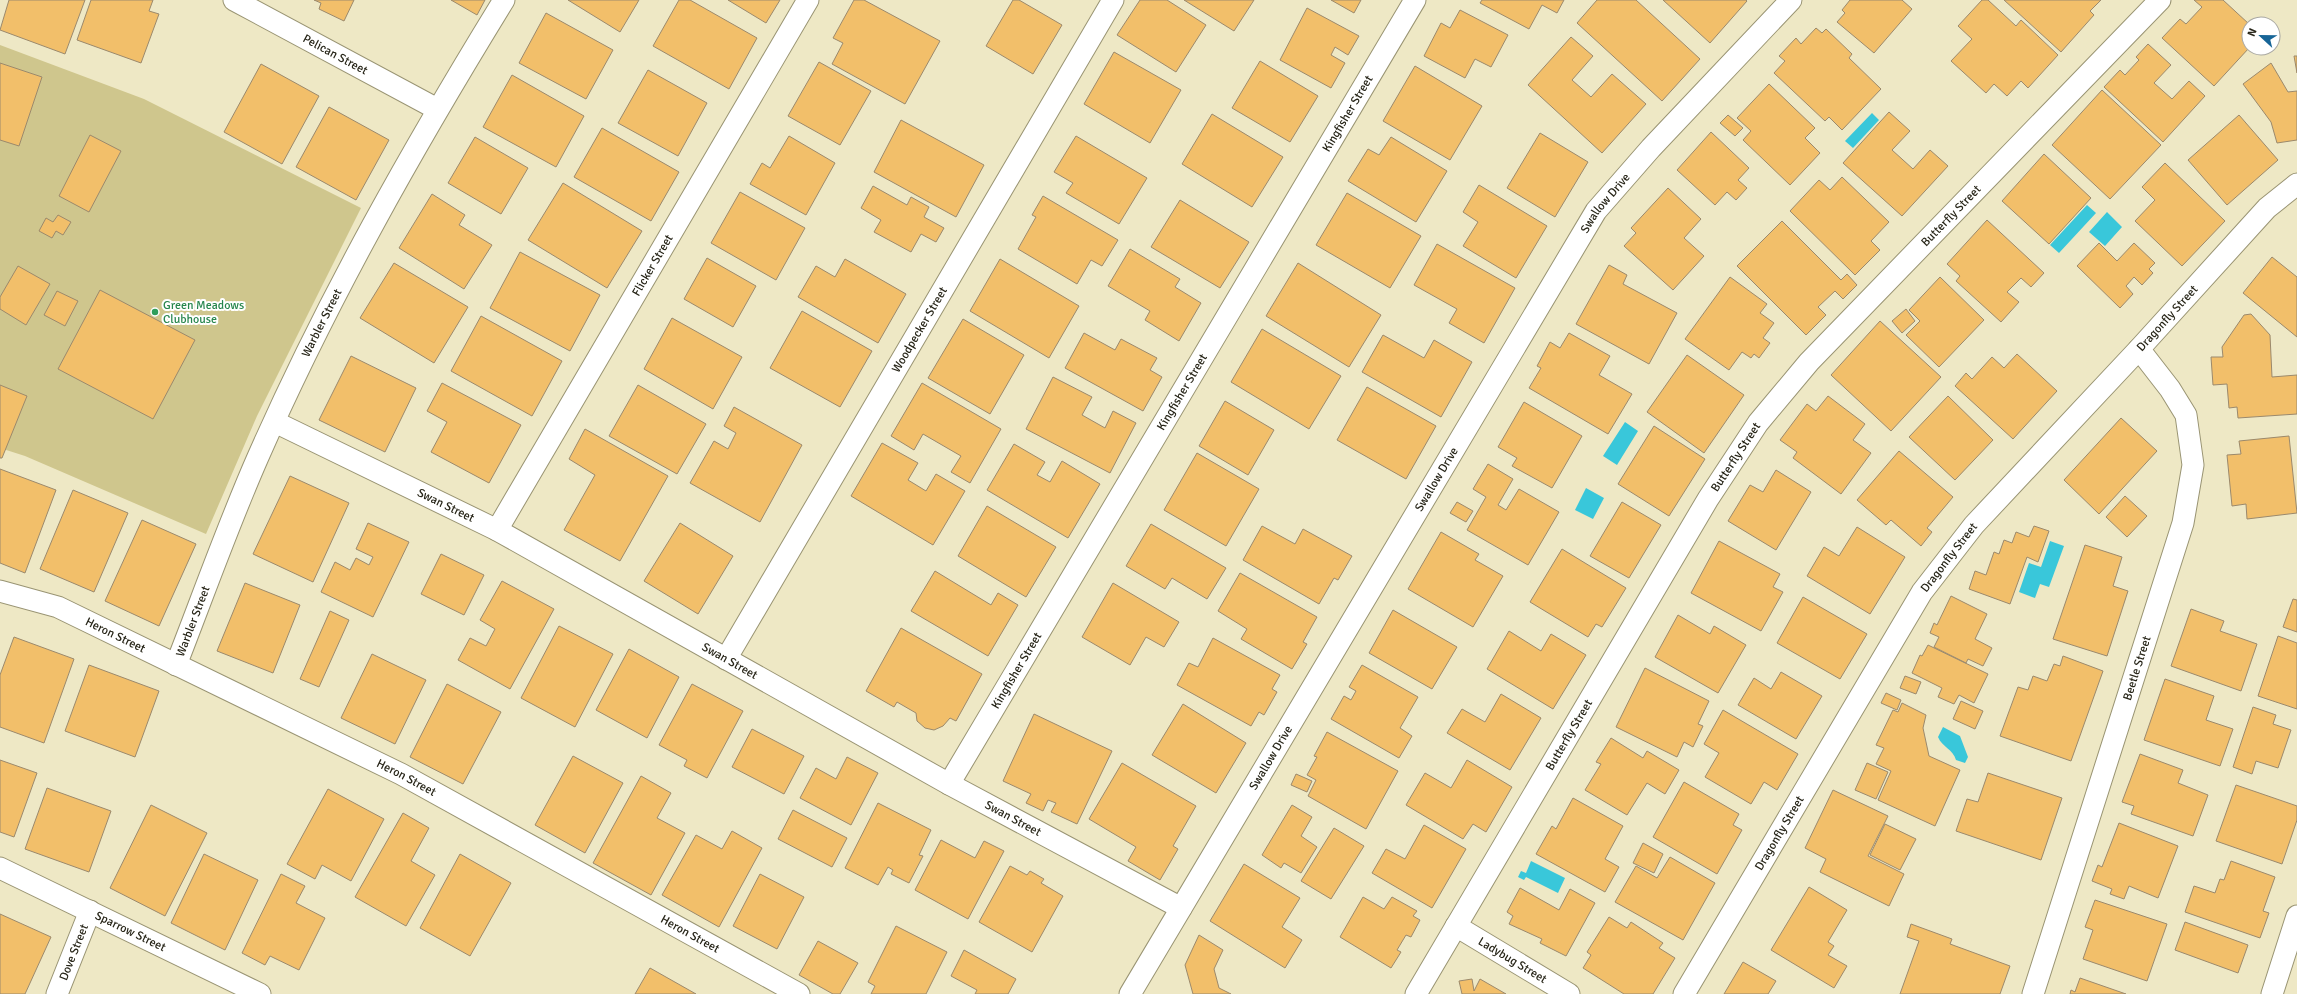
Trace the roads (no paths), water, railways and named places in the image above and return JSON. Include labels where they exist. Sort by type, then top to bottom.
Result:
[{"type":"street","name":"Pelican Street","points":[[234,0],[437,108]]},
{"type":"street","name":"Warbler Street","points":[[176,665],[258,457],[347,272],[437,108],[504,0]]},
{"type":"street","name":"Flicker Street","points":[[497,530],[808,0]]},
{"type":"street","name":"Woodpecker Street","points":[[726,659],[1113,0]]},
{"type":"street","name":"Kingfisher Street","points":[[949,784],[1415,0]]},
{"type":"street","name":"Swallow Drive","points":[[1130,994],[1596,211],[1651,148],[1791,0]]},
{"type":"street","name":"Butterfly Street","points":[[1416,994],[1708,499],[1758,423],[1809,362],[2160,0]]},
{"type":"street","name":"Dragonfly Street","points":[[1684,994],[1922,592],[1974,525],[2139,349],[2267,208],[2297,184]]},
{"type":"street","name":"Beetle Street","points":[[2033,994],[2183,524],[2193,465],[2186,415],[2170,389],[2139,349]]},
{"type":"street","name":"Swan Street","points":[[275,422],[497,530],[949,784],[1181,908]]},
{"type":"street","name":"Heron Street","points":[[0,591],[58,607],[400,774],[799,994]]},
{"type":"street","name":"Sparrow Street","points":[[0,868],[260,994]]},
{"type":"street","name":"Dove Street","points":[[57,994],[90,911]]},
{"type":"street","points":[[2276,993],[2297,916]]},
{"type":"street","name":"Ladybug Street","points":[[1456,926],[1569,994]]},
{"type":"water","points":[[1872,113],[1879,120],[1853,148],[1845,141]]},
{"type":"water","points":[[2087,205],[2096,213],[2059,253],[2050,245]]},
{"type":"water","points":[[2107,212],[2122,227],[2105,246],[2089,232]]},
{"type":"water","points":[[1625,422],[1638,431],[1617,465],[1603,456]]},
{"type":"water","points":[[1586,488],[1604,498],[1593,519],[1575,510]]},
{"type":"water","points":[[2050,541],[2064,546],[2049,587],[2040,584],[2035,598],[2019,592],[2029,563],[2041,567]]},
{"type":"water","points":[[1943,727],[1960,736],[1968,757],[1965,763],[1956,760],[1955,756],[1938,737]]},
{"type":"water","points":[[1531,861],[1565,878],[1558,893],[1526,877],[1524,880],[1518,877],[1521,871],[1526,873]]},
{"type":"place","name":"Green Meadows Clubhouse","points":[[155,312]]}]
